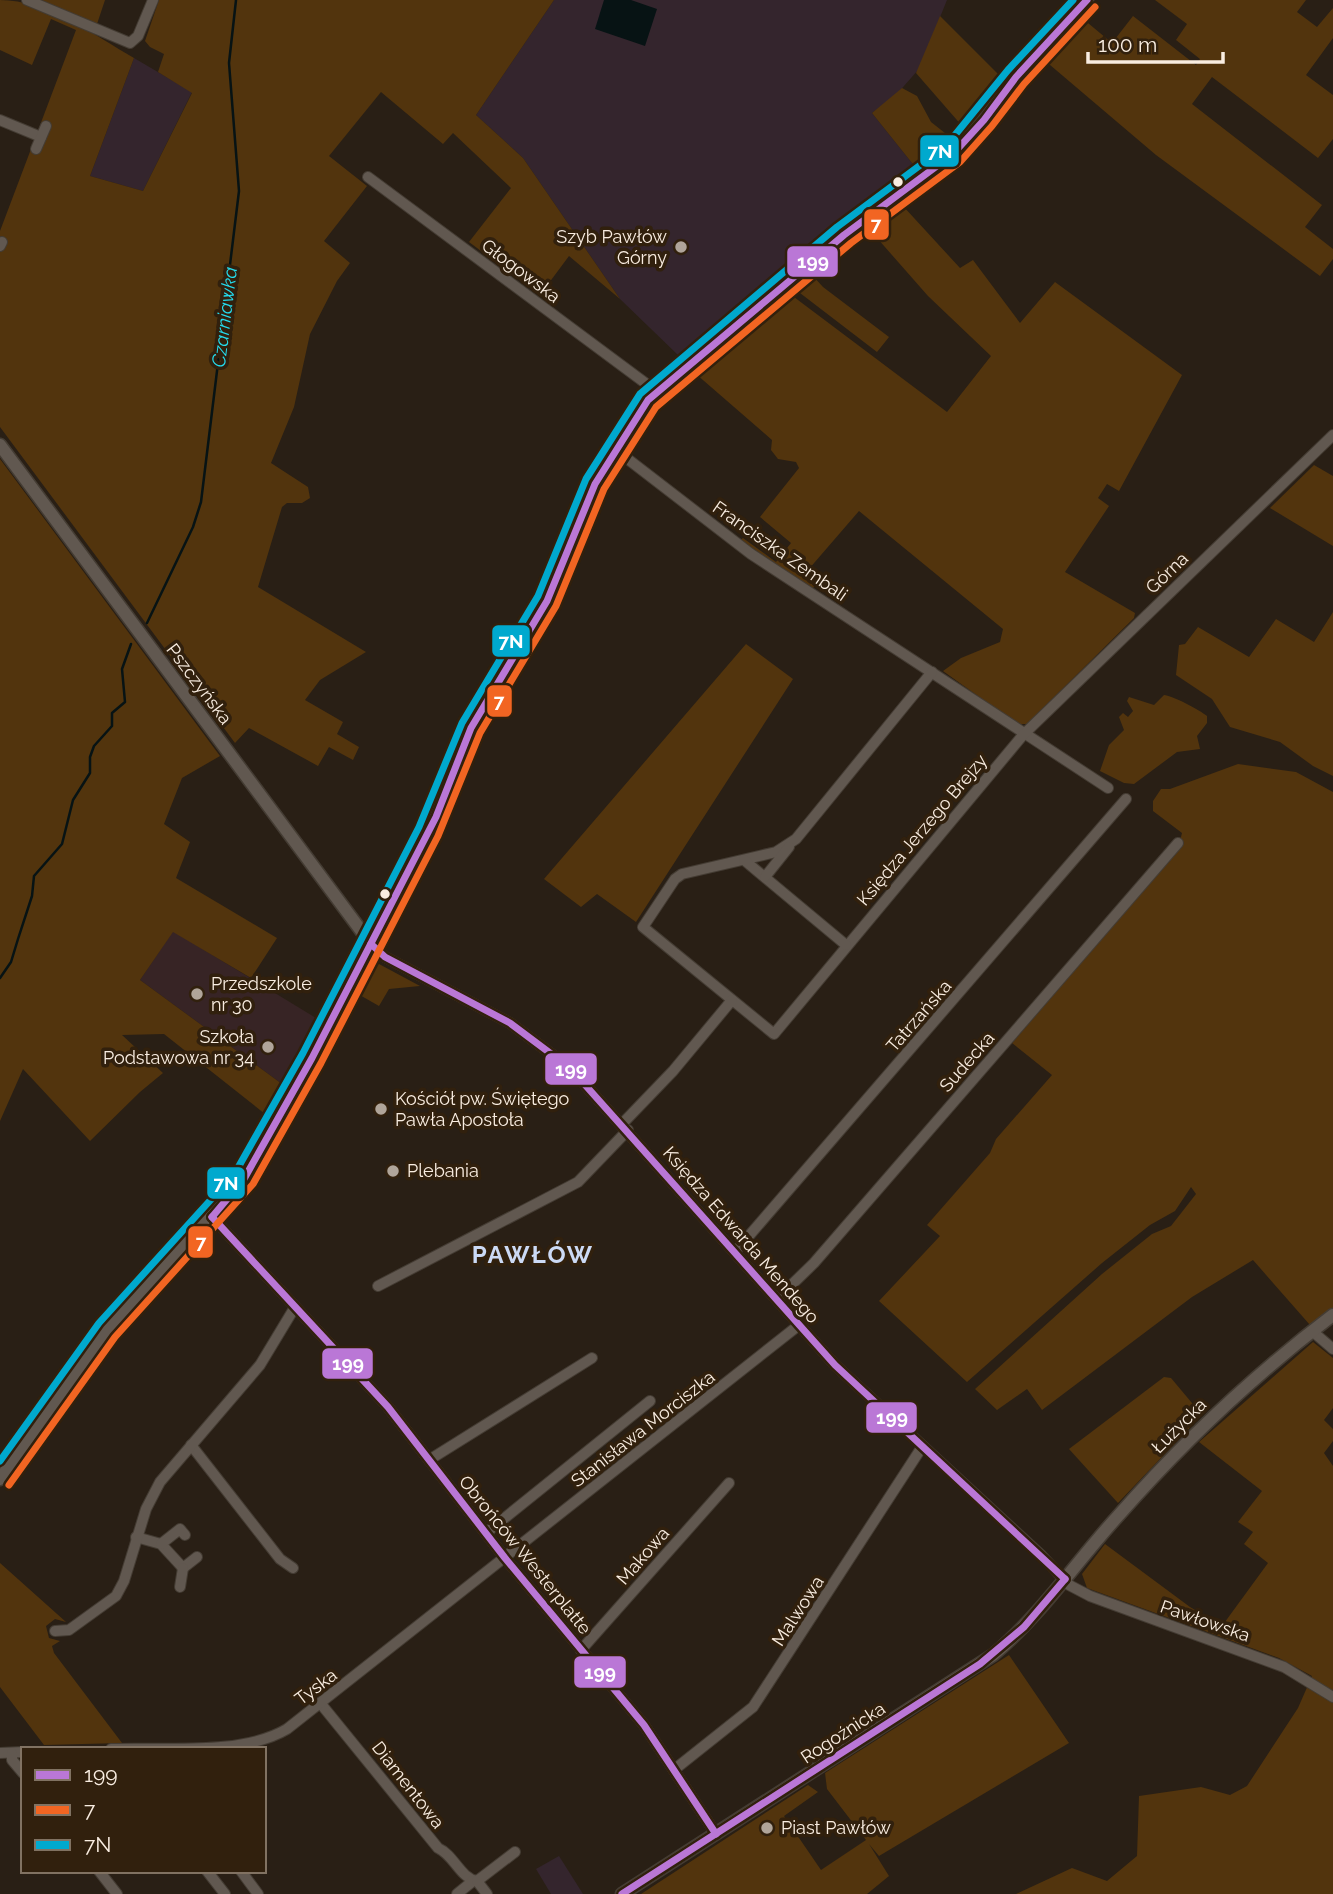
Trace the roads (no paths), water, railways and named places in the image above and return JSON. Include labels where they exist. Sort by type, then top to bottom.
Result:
[{"type":"street","points":[[27,0],[130,43],[138,36],[153,0]]},
{"type":"street","points":[[0,1479],[107,1330],[235,1192],[252,1166],[436,817],[471,727],[547,601],[587,501],[616,450],[656,391],[844,234],[953,153],[1036,55],[1087,0]]},
{"type":"street","points":[[0,120],[41,137]]},
{"type":"street","points":[[36,149],[46,126]]},
{"type":"street","name":"Głogowska","points":[[368,177],[656,391]]},
{"type":"street","name":"Górna","points":[[1023,734],[1333,435]]},
{"type":"street","name":"Pszczyńska","points":[[0,445],[371,944]]},
{"type":"street","name":"Franciszka Zembali","points":[[616,450],[751,554],[1108,788]]},
{"type":"street","points":[[765,877],[932,672]]},
{"type":"street","name":"Księdza Jerzego Brejzy","points":[[744,860],[682,874],[674,879],[643,928],[774,1034],[1023,734]]},
{"type":"street","name":"Tatrzańska","points":[[735,1252],[1126,799]]},
{"type":"street","points":[[744,860],[775,852],[796,839]]},
{"type":"street","name":"Sudecka","points":[[777,1299],[814,1263],[1178,843]]},
{"type":"street","points":[[744,860],[846,945]]},
{"type":"street","name":"Księdza Edwarda Mendego","points":[[371,944],[385,957],[501,1017],[533,1038],[579,1076],[852,1382],[1065,1578]]},
{"type":"street","points":[[379,1286],[578,1182],[732,1000]]},
{"type":"street","name":"Obrońców Westerplatte","points":[[212,1217],[368,1383],[505,1558],[644,1725],[716,1834]]},
{"type":"street","points":[[55,1630],[69,1630],[116,1596],[124,1581],[136,1537],[160,1482],[260,1364],[295,1307]]},
{"type":"street","name":"Łużycka","points":[[1065,1578],[1178,1451],[1254,1379],[1333,1315]]},
{"type":"street","name":"Stanisława Morciszka","points":[[505,1558],[799,1325]]},
{"type":"street","points":[[1312,1331],[1333,1349]]},
{"type":"street","points":[[429,1460],[592,1358]]},
{"type":"street","points":[[486,1533],[650,1401]]},
{"type":"street","points":[[191,1445],[280,1559],[293,1568]]},
{"type":"street","name":"Malwowa","points":[[675,1769],[753,1707],[922,1447]]},
{"type":"street","name":"Makowa","points":[[581,1650],[729,1483]]},
{"type":"street","points":[[161,1544],[180,1529],[185,1535]]},
{"type":"street","points":[[136,1537],[161,1544],[183,1569]]},
{"type":"street","points":[[180,1587],[183,1569],[197,1557]]},
{"type":"street","name":"Tyska","points":[[175,1747],[256,1743],[275,1736],[321,1704],[505,1558]]},
{"type":"street","name":"Pawłowska","points":[[1065,1578],[1069,1585],[1090,1597],[1284,1667],[1333,1697]]},
{"type":"street","name":"Rogoźnicka","points":[[622,1894],[993,1655],[1024,1627],[1065,1578]]},
{"type":"street","name":"Diamentowa","points":[[321,1704],[438,1848],[447,1852],[487,1894]]},
{"type":"street","points":[[0,1753],[17,1753]]},
{"type":"street","points":[[17,1753],[12,1760],[21,1771]]},
{"type":"street","points":[[457,1894],[515,1852]]},
{"type":"street","points":[[101,1873],[117,1894]]},
{"type":"street","points":[[209,1873],[225,1894]]},
{"type":"street","points":[[242,1873],[258,1894]]},
{"type":"waterway","name":"Czarniawka","points":[[147,623],[193,527],[201,502],[239,191],[229,63],[236,0]]},
{"type":"waterway","name":"Czarniawka","points":[[0,978],[11,962],[32,896],[34,876],[62,844],[73,800],[90,773],[90,757],[94,746],[112,726],[112,713],[125,702],[122,669],[131,644]]},
{"type":"place","name":"Szyb Pawłów Górny","points":[[681,247]]},
{"type":"place","name":"Przedszkole nr 30","points":[[197,994]]},
{"type":"place","name":"Szkoła Podstawowa nr 34","points":[[268,1047]]},
{"type":"place","name":"Kościół pw. Świętego Pawła Apostoła","points":[[381,1109]]},
{"type":"place","name":"Plebania","points":[[393,1171]]},
{"type":"place","name":"Piast Pawłów","points":[[767,1828]]},
{"type":"district","name":"PAWŁÓW","points":[[533,1255]]}]
